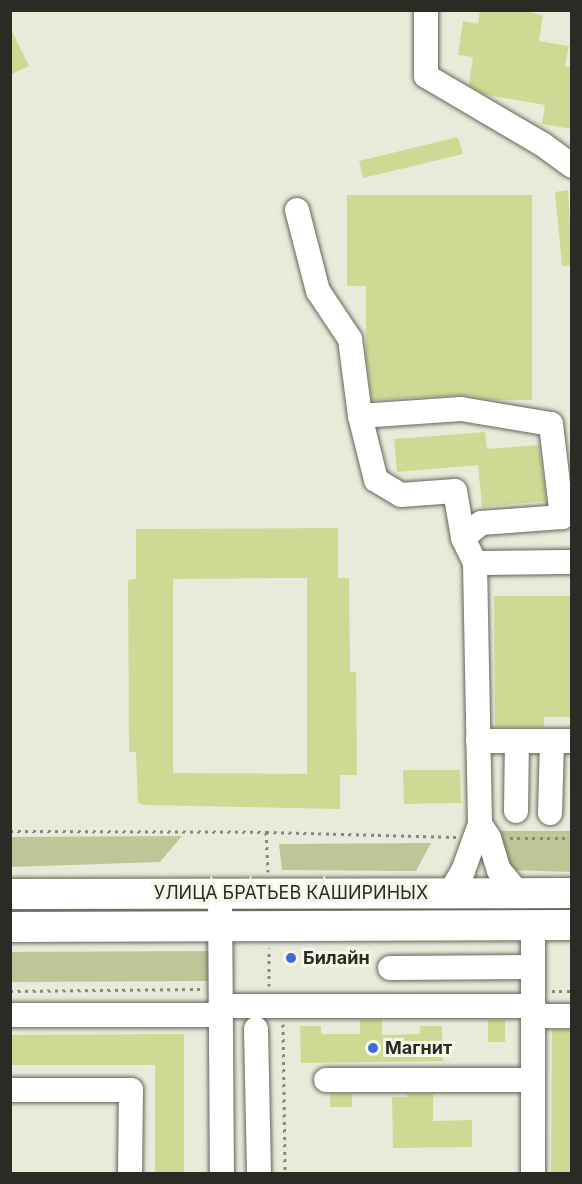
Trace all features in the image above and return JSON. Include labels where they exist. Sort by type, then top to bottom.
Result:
[{"type":"main road","name":"УЛИЦА БРАТЬЕВ КАШИРИНЫХ","points":[[10,894],[572,892]]},
{"type":"main road","name":"УЛИЦА БРАТЬЕВ КАШИРИНЫХ","points":[[10,927],[572,925]]},
{"type":"street","points":[[426,10],[426,76],[542,144],[572,166]]},
{"type":"street","points":[[297,210],[318,291],[350,339],[360,416],[376,480],[401,495],[455,490],[463,538],[475,563],[481,833],[500,870],[518,893]]},
{"type":"street","points":[[360,416],[461,409],[551,424],[562,517],[481,523],[463,538]]},
{"type":"street","points":[[475,563],[572,562]]},
{"type":"street","points":[[478,741],[562,741],[550,813]]},
{"type":"street","points":[[516,811],[517,741]]},
{"type":"street","points":[[450,893],[481,833]]},
{"type":"street","points":[[219,894],[222,1173]]},
{"type":"street","points":[[533,925],[534,1011],[531,1080],[533,1173]]},
{"type":"street","points":[[390,969],[533,967]]},
{"type":"street","points":[[10,1016],[282,1006],[534,1011],[572,1016]]},
{"type":"street","points":[[256,1029],[259,1173]]},
{"type":"street","points":[[326,1080],[531,1080]]},
{"type":"street","points":[[10,1090],[131,1090],[130,1173]]},
{"type":"path","points":[[10,831],[481,833],[572,838]]},
{"type":"path","points":[[282,1006],[285,1173]]},
{"type":"green space","points":[[499,831],[571,831],[571,872],[512,870],[496,834]]},
{"type":"green space","points":[[182,836],[160,862],[11,867],[11,837]]},
{"type":"green space","points":[[431,843],[416,871],[282,870],[279,844]]},
{"type":"green space","points":[[210,951],[210,981],[11,982],[10,952]]},
{"type":"building","points":[[480,10],[519,10],[543,15],[539,41],[569,46],[565,66],[572,67],[572,129],[542,124],[545,105],[487,95],[469,85],[473,57],[458,55],[463,21],[478,24]]},
{"type":"building","points":[[10,27],[29,66],[10,75]]},
{"type":"building","points":[[458,137],[463,154],[363,178],[359,161]]},
{"type":"building","points":[[568,190],[572,265],[562,266],[555,192]]},
{"type":"building","points":[[347,195],[532,195],[532,400],[495,400],[460,395],[372,400],[366,353],[366,286],[347,286]]},
{"type":"building","points":[[485,432],[487,449],[539,445],[546,501],[482,507],[478,465],[397,472],[394,439]]},
{"type":"building","points":[[338,528],[338,578],[349,578],[350,672],[356,672],[357,775],[340,775],[340,809],[144,805],[138,803],[136,752],[129,752],[128,580],[136,579],[136,529]],"holes":[[[307,578],[307,774],[173,773],[173,579]]]},
{"type":"building","points":[[494,596],[572,596],[572,717],[544,717],[544,727],[495,727]]},
{"type":"building","points":[[403,770],[460,770],[461,803],[404,804]]},
{"type":"building","points":[[315,953],[367,953],[367,967],[315,967]]},
{"type":"building","points":[[360,1020],[382,1020],[382,1035],[420,1034],[420,1026],[442,1026],[443,1061],[301,1063],[300,1026],[321,1026],[321,1034],[360,1034]]},
{"type":"building","points":[[488,1020],[505,1020],[505,1042],[488,1042]]},
{"type":"building","points":[[552,1030],[572,1030],[572,1173],[551,1173]]},
{"type":"building","points":[[184,1034],[184,1173],[155,1173],[155,1065],[10,1065],[10,1035]]},
{"type":"building","points":[[330,1094],[352,1094],[352,1107],[330,1107]]},
{"type":"building","points":[[407,1094],[433,1094],[433,1121],[472,1120],[472,1147],[393,1148],[392,1097],[407,1097]]},
{"type":"place","name":"Билайн","points":[[291,958]]},
{"type":"place","name":"Магнит","points":[[373,1048]]}]
